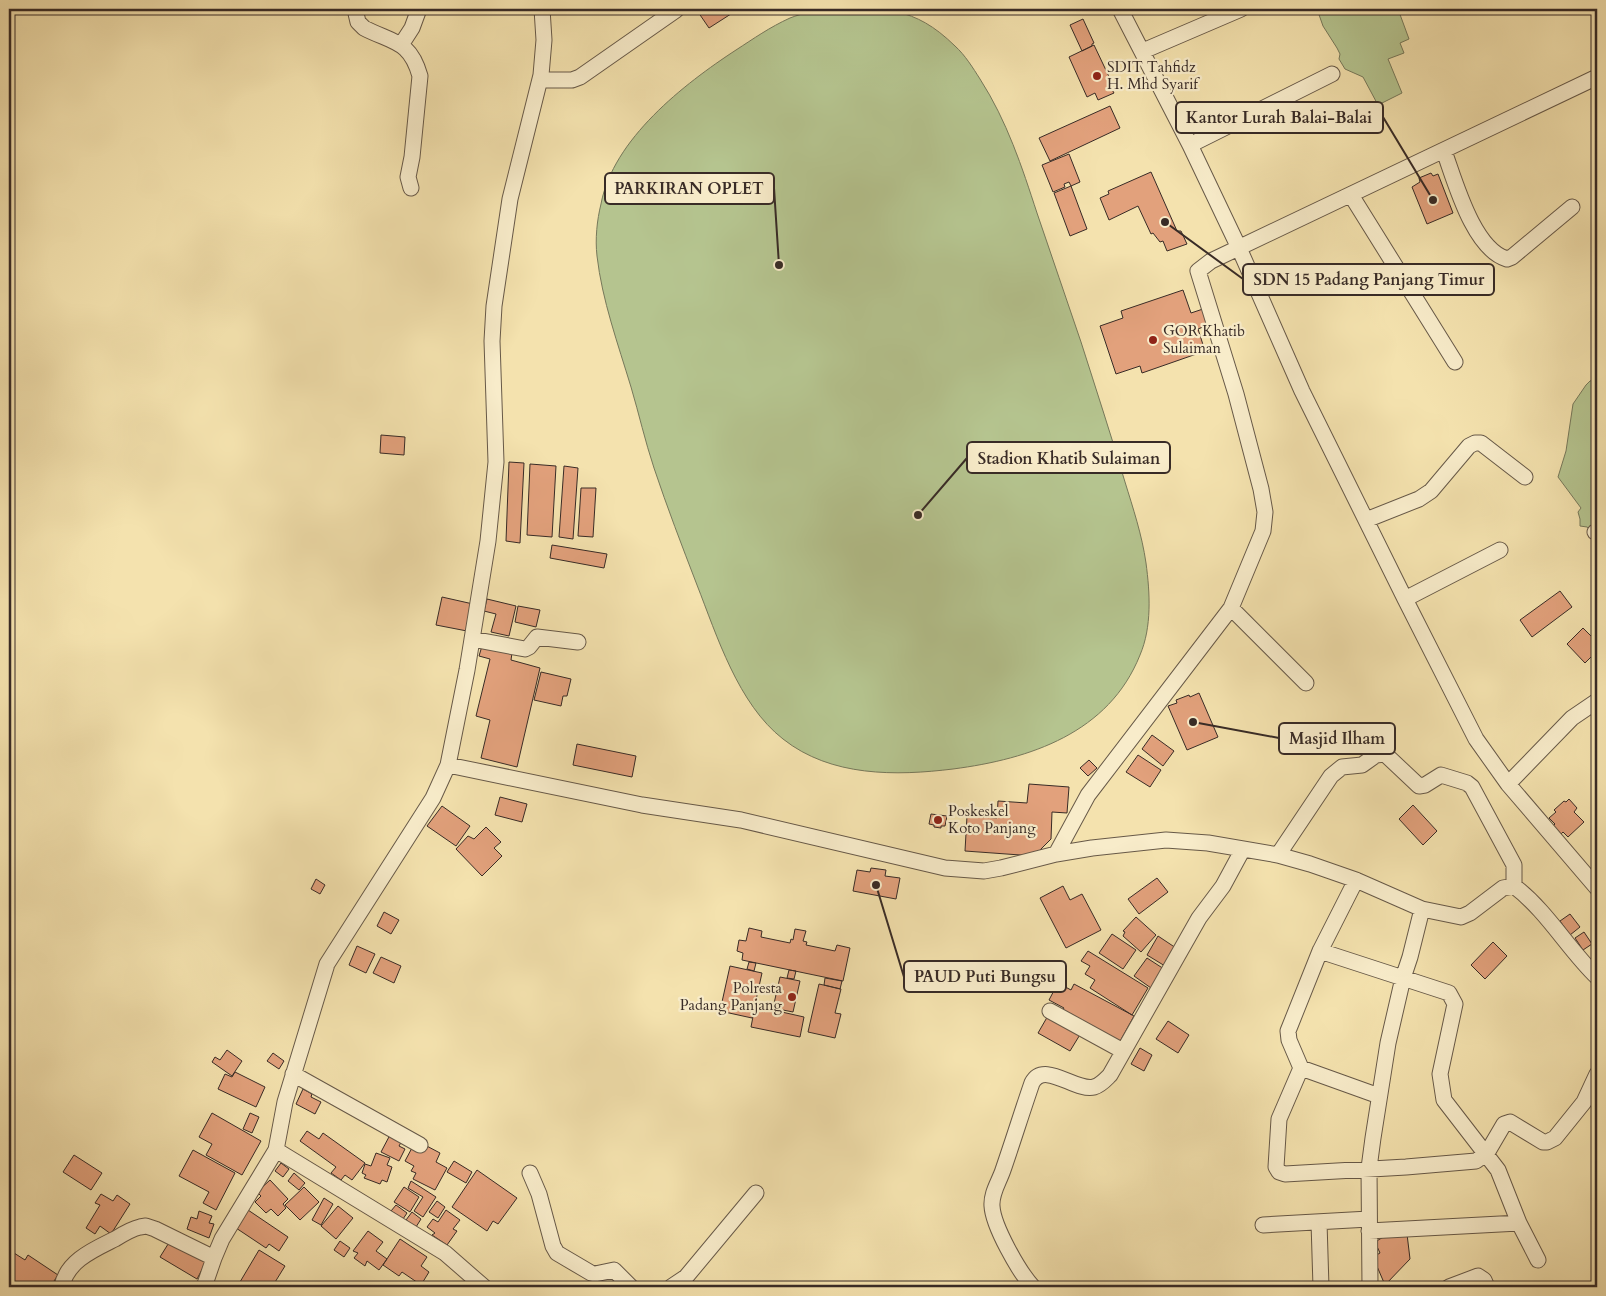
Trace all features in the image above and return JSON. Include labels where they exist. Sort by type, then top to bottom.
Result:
[{"type":"street","points":[[355,9],[358,22],[364,28],[410,51],[416,63],[420,76],[409,173],[411,188]]},
{"type":"street","points":[[401,45],[412,28],[419,9]]},
{"type":"street","points":[[204,1287],[222,1239],[276,1150],[285,1102],[327,964],[433,798],[448,765],[488,541],[496,462],[492,341],[494,306],[510,199],[540,80],[544,40],[542,9]]},
{"type":"street","points":[[1120,9],[1190,145],[1239,248],[1302,391],[1476,739],[1508,784],[1597,888]]},
{"type":"street","points":[[1143,51],[1240,9]]},
{"type":"street","points":[[540,80],[572,80],[580,77],[676,10]]},
{"type":"street","points":[[1190,145],[1332,74]]},
{"type":"street","points":[[1056,854],[1088,795],[1231,608],[1263,531],[1265,512],[1261,489],[1236,394],[1198,271],[1211,261],[1597,77]]},
{"type":"street","points":[[1444,151],[1468,218],[1480,236],[1502,258],[1508,259],[1512,257],[1572,207]]},
{"type":"street","points":[[1350,195],[1455,362]]},
{"type":"street","points":[[1366,520],[1419,499],[1431,491],[1469,446],[1475,443],[1481,443],[1525,477]]},
{"type":"street","points":[[1405,599],[1500,550]]},
{"type":"street","points":[[1231,608],[1306,683]]},
{"type":"street","points":[[472,639],[525,649],[537,637],[578,642]]},
{"type":"street","points":[[1508,784],[1572,718],[1597,701]]},
{"type":"street","points":[[1278,855],[1331,776],[1337,770],[1342,767],[1362,765],[1376,755],[1384,754],[1419,786],[1425,785],[1441,775],[1467,783],[1472,788],[1514,865],[1514,886]]},
{"type":"street","points":[[448,765],[642,805],[740,820],[945,868],[984,871],[1056,854],[1166,840],[1208,843],[1278,855],[1356,880],[1422,908],[1461,917],[1466,916],[1503,888],[1514,886],[1528,896],[1583,964],[1597,977]]},
{"type":"street","points":[[1033,1287],[1018,1270],[993,1215],[992,1205],[994,1192],[1032,1083],[1038,1076],[1047,1074],[1084,1087],[1095,1087],[1110,1075],[1199,918],[1223,886],[1243,849]]},
{"type":"street","points":[[1356,880],[1320,951],[1288,1030],[1289,1040],[1301,1068],[1279,1119],[1277,1169],[1285,1174],[1476,1161],[1487,1153],[1507,1122],[1513,1122],[1543,1142],[1551,1141],[1584,1102],[1597,1074]]},
{"type":"street","points":[[1370,1287],[1369,1168],[1388,1042],[1422,908]]},
{"type":"street","points":[[1320,951],[1448,993],[1452,997],[1454,1004],[1440,1074],[1444,1100],[1487,1153],[1502,1177],[1518,1223],[1538,1260]]},
{"type":"street","points":[[1050,1011],[1123,1051]]},
{"type":"street","points":[[1301,1068],[1379,1096]]},
{"type":"street","points":[[293,1074],[420,1145]]},
{"type":"street","points":[[276,1150],[445,1253],[484,1287]]},
{"type":"street","points":[[530,1173],[539,1194],[553,1246],[558,1253],[591,1273],[595,1274],[614,1270],[631,1287]]},
{"type":"street","points":[[671,1287],[686,1277],[756,1193]]},
{"type":"street","points":[[1263,1225],[1319,1222],[1369,1225],[1518,1223]]},
{"type":"street","points":[[1319,1222],[1321,1287]]},
{"type":"street","points":[[62,1287],[62,1282],[75,1264],[87,1253],[135,1228],[146,1226],[155,1229],[214,1258]]},
{"type":"street","points":[[1449,1287],[1478,1276],[1484,1280],[1487,1287]]},
{"type":"green space","points":[[830,9],[867,9],[897,12],[925,23],[940,33],[962,53],[990,95],[1019,161],[1081,342],[1140,532],[1148,586],[1149,610],[1147,633],[1140,655],[1126,682],[1109,704],[1088,723],[1064,738],[1010,758],[953,769],[909,773],[865,771],[822,761],[783,739],[767,724],[741,688],[721,647],[669,512],[651,458],[603,289],[596,250],[600,210],[608,180],[620,157],[635,136],[654,115],[695,79],[749,42],[790,18]]},
{"type":"green space","points":[[1317,9],[1398,9],[1409,39],[1400,43],[1404,53],[1388,59],[1402,93],[1378,105],[1363,77],[1345,69],[1339,59],[1340,54],[1323,26]]},
{"type":"green space","points":[[1597,379],[1597,535],[1587,527],[1580,526],[1578,512],[1581,508],[1558,477],[1566,451],[1573,404],[1586,385],[1590,381]]},
{"type":"building","points":[[696,9],[732,9],[734,12],[709,28]]},
{"type":"building","points":[[1083,19],[1094,43],[1082,51],[1070,25]]},
{"type":"building","points":[[1094,45],[1113,85],[1110,86],[1114,93],[1098,100],[1095,93],[1087,97],[1069,57]]},
{"type":"building","points":[[1110,106],[1120,128],[1050,161],[1039,138]]},
{"type":"building","points":[[1069,154],[1080,182],[1071,186],[1069,182],[1064,184],[1065,187],[1053,192],[1042,165]]},
{"type":"building","points":[[1151,172],[1177,231],[1181,231],[1187,244],[1167,251],[1163,241],[1160,242],[1153,233],[1151,234],[1138,206],[1109,220],[1100,198],[1109,194],[1108,191]]},
{"type":"building","points":[[1431,173],[1433,176],[1438,174],[1453,213],[1427,224],[1412,187],[1420,182],[1419,178]]},
{"type":"building","points":[[1071,186],[1087,229],[1070,236],[1054,193]]},
{"type":"building","name":"GOR Khatib Sulaiman","points":[[1183,290],[1191,313],[1203,309],[1208,325],[1198,329],[1205,351],[1142,373],[1140,366],[1116,374],[1100,326],[1123,318],[1121,311]]},
{"type":"building","points":[[381,435],[405,437],[404,455],[380,453]]},
{"type":"building","points":[[509,462],[524,463],[520,543],[506,541]]},
{"type":"building","points":[[530,464],[556,466],[552,537],[527,535]]},
{"type":"building","points":[[564,466],[578,468],[573,539],[559,537]]},
{"type":"building","points":[[581,488],[596,488],[593,537],[578,536]]},
{"type":"building","points":[[552,545],[607,554],[604,568],[550,558]]},
{"type":"building","points":[[1560,591],[1572,607],[1532,637],[1520,620]]},
{"type":"building","points":[[442,597],[473,604],[467,631],[436,625]]},
{"type":"building","points":[[487,599],[516,606],[509,636],[491,632],[496,614],[484,611]]},
{"type":"building","points":[[518,606],[540,610],[536,627],[515,622]]},
{"type":"building","points":[[1583,628],[1597,642],[1597,651],[1585,663],[1567,644]]},
{"type":"building","points":[[482,646],[512,653],[511,660],[540,668],[517,767],[481,758],[490,720],[476,716],[490,659],[479,656]]},
{"type":"building","points":[[541,672],[571,679],[567,696],[563,696],[561,706],[534,700]]},
{"type":"building","points":[[1199,693],[1218,737],[1187,750],[1168,706],[1177,703],[1176,700]]},
{"type":"building","points":[[1152,735],[1174,751],[1163,766],[1142,749]]},
{"type":"building","points":[[577,744],[636,756],[632,777],[573,765]]},
{"type":"building","points":[[1138,755],[1161,770],[1150,787],[1126,772]]},
{"type":"building","points":[[1089,760],[1097,768],[1088,776],[1080,768]]},
{"type":"building","points":[[1029,784],[1069,787],[1067,813],[1052,812],[1051,839],[1034,856],[965,851],[967,816],[997,818],[998,801],[1027,803]]},
{"type":"building","points":[[500,797],[527,804],[522,822],[495,815]]},
{"type":"building","points":[[1569,799],[1577,808],[1574,812],[1584,822],[1568,837],[1563,832],[1561,834],[1553,826],[1555,824],[1549,818],[1556,812],[1554,810]]},
{"type":"building","points":[[1413,805],[1437,831],[1423,845],[1399,819]]},
{"type":"building","points":[[442,806],[470,826],[456,846],[427,826]]},
{"type":"building","name":"Poskeskel Koto Panjang","points":[[931,814],[947,816],[945,826],[941,826],[941,828],[929,824]]},
{"type":"building","points":[[486,827],[501,842],[494,848],[502,856],[482,876],[456,849],[468,836],[474,839]]},
{"type":"building","points":[[871,868],[886,870],[885,876],[900,878],[896,899],[853,891],[857,870],[870,872]]},
{"type":"building","points":[[1157,878],[1168,892],[1139,914],[1128,899]]},
{"type":"building","points":[[316,879],[325,885],[320,894],[311,889]]},
{"type":"building","points":[[1063,886],[1070,900],[1082,894],[1101,930],[1066,948],[1040,898]]},
{"type":"building","points":[[384,912],[399,920],[391,934],[377,926]]},
{"type":"building","points":[[1570,914],[1580,927],[1570,935],[1560,921]]},
{"type":"building","points":[[1136,917],[1156,935],[1141,952],[1123,936],[1125,932],[1123,931]]},
{"type":"building","points":[[749,928],[762,931],[761,937],[790,943],[791,939],[793,940],[795,929],[806,931],[803,941],[807,942],[806,945],[835,951],[837,945],[850,948],[843,981],[742,960],[743,953],[737,951],[739,940],[746,941]]},
{"type":"building","points":[[1584,932],[1592,944],[1583,950],[1575,938]]},
{"type":"building","points":[[1112,934],[1136,950],[1123,969],[1099,953]]},
{"type":"building","points":[[1158,936],[1176,948],[1165,966],[1147,955]]},
{"type":"building","points":[[1493,942],[1507,956],[1485,979],[1471,965]]},
{"type":"building","points":[[357,946],[375,954],[366,973],[349,965]]},
{"type":"building","points":[[1088,951],[1148,988],[1132,1015],[1090,988],[1095,980],[1085,974],[1090,966],[1081,961]]},
{"type":"building","points":[[381,957],[401,966],[394,983],[373,973]]},
{"type":"building","points":[[1147,958],[1164,969],[1151,988],[1134,976]]},
{"type":"building","points":[[749,962],[756,963],[754,971],[747,969]]},
{"type":"building","points":[[730,966],[762,973],[752,1018],[720,1011]]},
{"type":"building","points":[[789,970],[796,971],[794,979],[787,978]]},
{"type":"building","points":[[780,977],[800,981],[793,1012],[773,1008]]},
{"type":"building","points":[[825,978],[842,981],[840,989],[824,985]]},
{"type":"building","points":[[1058,983],[1071,990],[1074,984],[1134,1016],[1118,1045],[1060,1014],[1064,1008],[1049,1000]]},
{"type":"building","points":[[819,984],[841,989],[835,1013],[841,1014],[835,1038],[808,1032]]},
{"type":"building","points":[[755,1006],[804,1017],[800,1037],[751,1027]]},
{"type":"building","points":[[1049,1014],[1081,1033],[1070,1051],[1038,1033]]},
{"type":"building","points":[[1168,1021],[1189,1035],[1178,1053],[1156,1039]]},
{"type":"building","points":[[1140,1048],[1152,1055],[1144,1071],[1131,1064]]},
{"type":"building","points":[[227,1050],[242,1061],[232,1076],[212,1062],[215,1057],[220,1060]]},
{"type":"building","points":[[273,1053],[284,1061],[279,1069],[267,1061]]},
{"type":"building","points":[[235,1072],[265,1087],[256,1107],[218,1089],[225,1074],[232,1077]]},
{"type":"building","points":[[303,1089],[312,1094],[311,1097],[321,1102],[315,1114],[296,1104]]},
{"type":"building","points":[[212,1113],[261,1141],[242,1175],[206,1155],[212,1144],[199,1137]]},
{"type":"building","points":[[250,1113],[259,1117],[252,1133],[243,1129]]},
{"type":"building","points":[[307,1131],[319,1139],[323,1133],[365,1163],[352,1180],[345,1175],[341,1180],[331,1173],[336,1167],[300,1141]]},
{"type":"building","points":[[391,1133],[403,1139],[399,1146],[405,1149],[399,1161],[381,1152]]},
{"type":"building","points":[[423,1144],[440,1153],[436,1162],[447,1168],[435,1190],[413,1179],[416,1173],[411,1171],[414,1166],[405,1161],[413,1146]]},
{"type":"building","points":[[193,1150],[235,1173],[216,1210],[203,1203],[209,1192],[179,1176]]},
{"type":"building","points":[[376,1153],[390,1158],[387,1165],[392,1167],[387,1182],[382,1180],[380,1184],[364,1178],[366,1175],[362,1173],[365,1164],[371,1166]]},
{"type":"building","points":[[74,1155],[102,1173],[91,1190],[63,1172]]},
{"type":"building","points":[[454,1161],[472,1172],[466,1183],[447,1172]]},
{"type":"building","points":[[281,1163],[289,1169],[283,1177],[275,1171]]},
{"type":"building","points":[[477,1170],[517,1198],[498,1224],[493,1221],[487,1231],[452,1207]]},
{"type":"building","points":[[294,1173],[305,1183],[299,1190],[288,1181]]},
{"type":"building","points":[[270,1180],[288,1199],[283,1204],[286,1208],[278,1216],[271,1209],[266,1213],[255,1202],[261,1196],[257,1192]]},
{"type":"building","points":[[411,1181],[436,1197],[423,1217],[414,1211],[423,1197],[408,1188]]},
{"type":"building","points":[[304,1187],[319,1202],[300,1220],[285,1205]]},
{"type":"building","points":[[404,1187],[419,1197],[410,1212],[394,1202]]},
{"type":"building","points":[[101,1194],[113,1201],[117,1195],[130,1204],[111,1234],[100,1226],[95,1234],[86,1228],[100,1205],[95,1203]]},
{"type":"building","points":[[324,1198],[333,1204],[321,1225],[312,1220]]},
{"type":"building","points":[[437,1201],[445,1207],[438,1218],[429,1212]]},
{"type":"building","points":[[396,1205],[407,1213],[403,1219],[391,1211]]},
{"type":"building","points":[[338,1206],[353,1218],[336,1239],[321,1226]]},
{"type":"building","points":[[248,1210],[288,1237],[279,1251],[269,1244],[266,1248],[236,1228]]},
{"type":"building","points":[[446,1210],[460,1220],[453,1229],[457,1231],[447,1245],[432,1235],[435,1233],[427,1227],[433,1219],[438,1222]]},
{"type":"building","points":[[199,1211],[212,1216],[209,1223],[214,1224],[209,1238],[187,1229],[191,1217],[197,1219]]},
{"type":"building","points":[[412,1212],[421,1219],[416,1227],[406,1220]]},
{"type":"building","points":[[368,1231],[383,1242],[376,1251],[387,1259],[379,1270],[367,1261],[365,1266],[354,1258],[358,1253],[353,1251]]},
{"type":"building","points":[[1390,1233],[1407,1234],[1410,1259],[1385,1285],[1373,1257],[1380,1253],[1375,1242]]},
{"type":"building","points":[[400,1239],[427,1257],[421,1266],[429,1272],[421,1285],[402,1272],[399,1276],[383,1265]]},
{"type":"building","points":[[170,1241],[206,1262],[197,1279],[160,1257]]},
{"type":"building","points":[[340,1241],[350,1248],[344,1257],[334,1250]]},
{"type":"building","points":[[259,1250],[285,1266],[272,1287],[237,1287]]},
{"type":"building","points":[[14,1253],[25,1260],[28,1255],[58,1275],[54,1281],[59,1284],[57,1287],[12,1287],[14,1284],[9,1281],[9,1261]]},
{"type":"place","name":"SDIT Tahfidz H. Mhd Syarif","points":[[1097,76]]},
{"type":"place","name":"Kantor Lurah Balai-Balai","points":[[1433,200]]},
{"type":"place","name":"SDN 15 Padang Panjang Timur","points":[[1165,222]]},
{"type":"place","name":"PARKIRAN OPLET","points":[[779,265]]},
{"type":"place","name":"GOR Khatib Sulaiman","points":[[1153,340]]},
{"type":"place","name":"Stadion Khatib Sulaiman","points":[[918,515]]},
{"type":"place","name":"Masjid Ilham","points":[[1193,722]]},
{"type":"place","name":"Poskeskel Koto Panjang","points":[[938,820]]},
{"type":"place","name":"PAUD Puti Bungsu","points":[[876,885]]},
{"type":"place","name":"Polresta Padang Panjang","points":[[792,997]]}]
